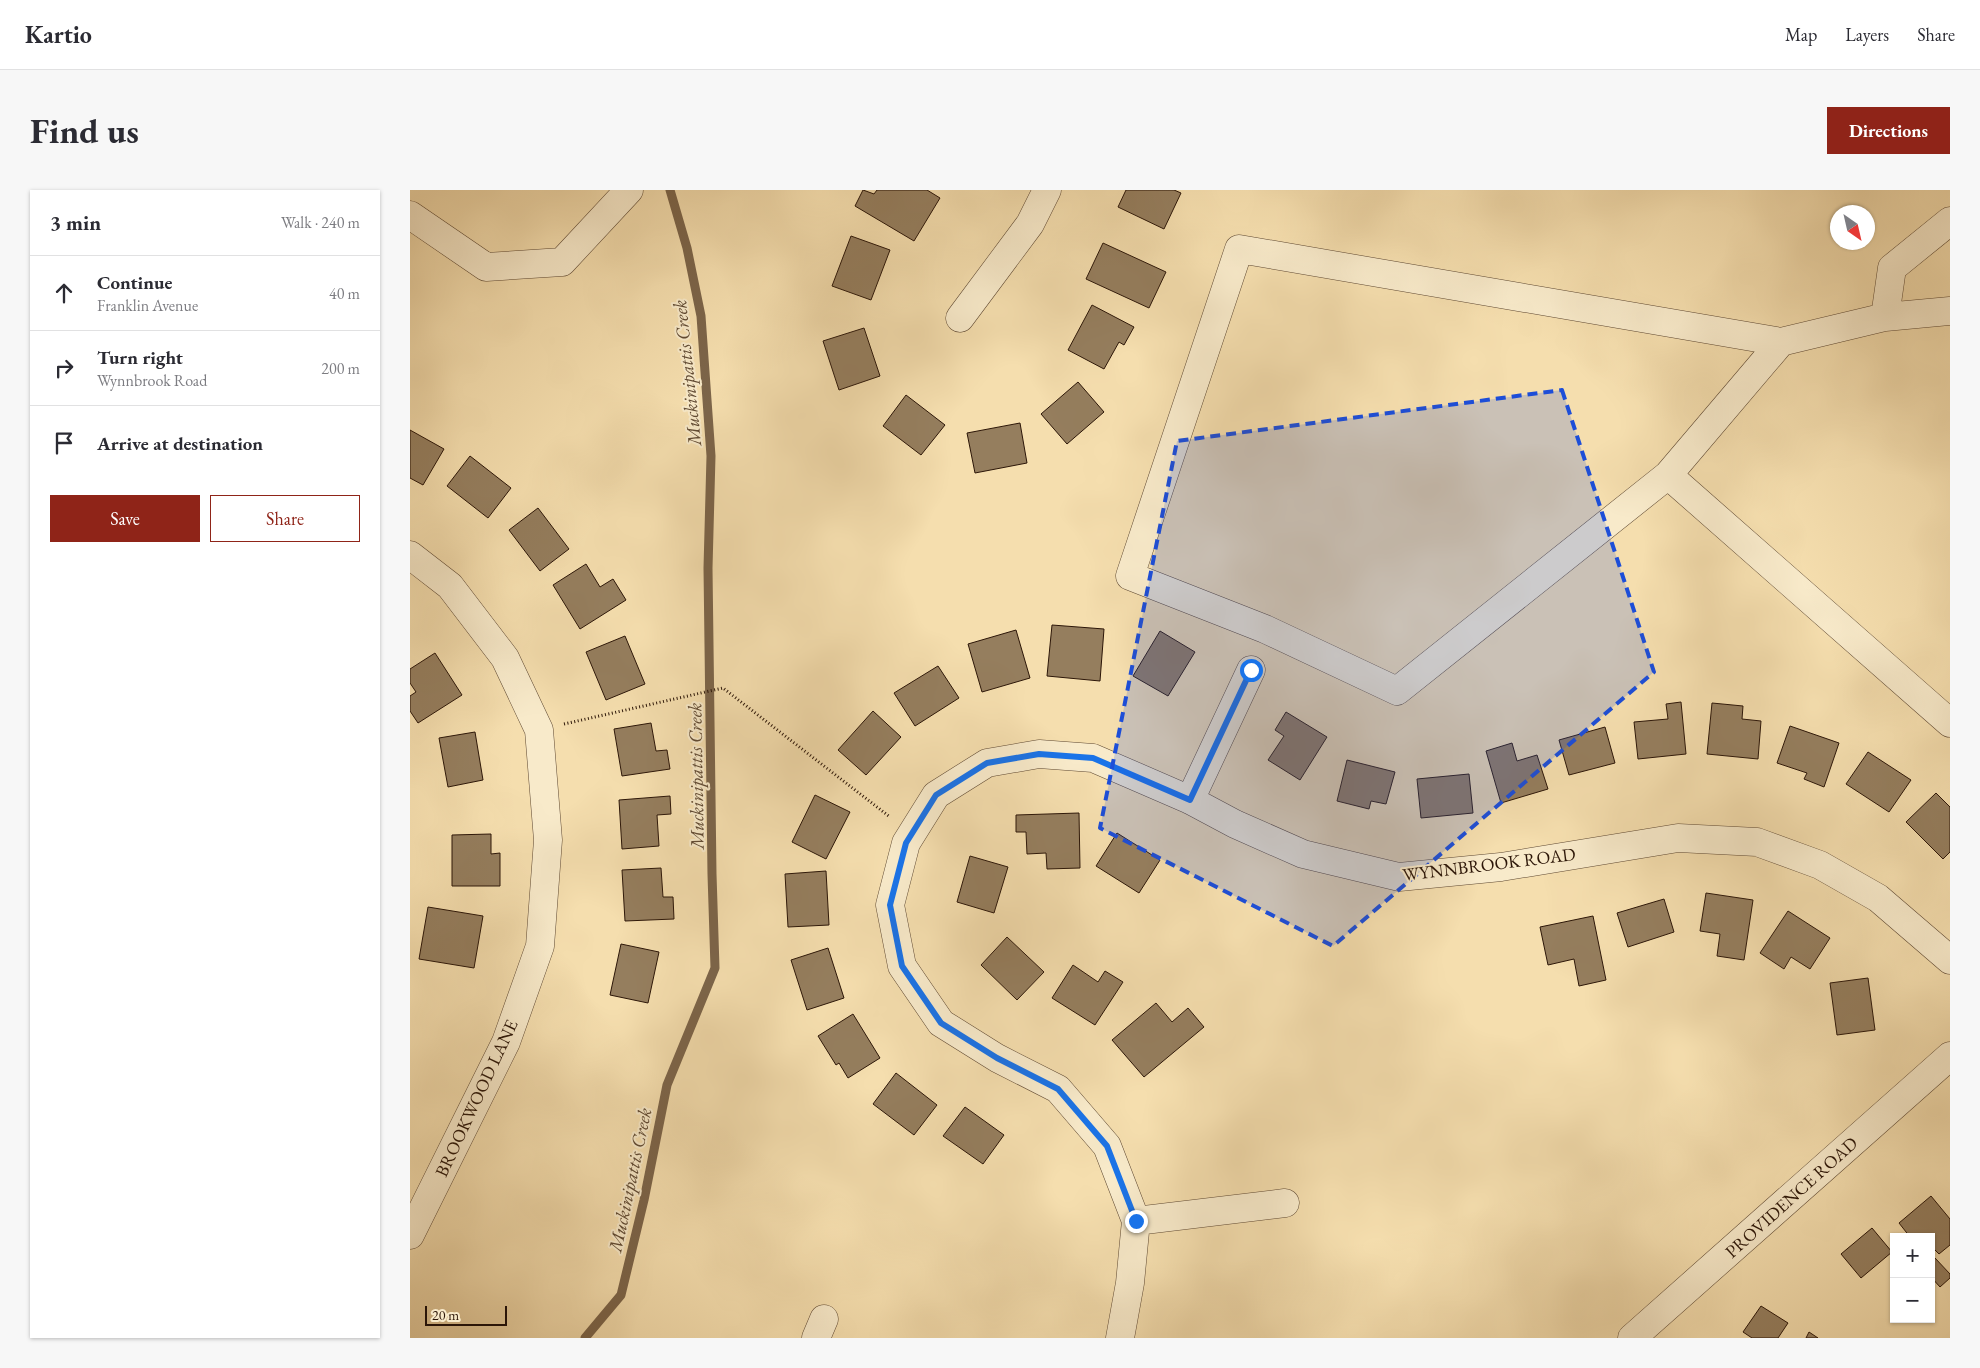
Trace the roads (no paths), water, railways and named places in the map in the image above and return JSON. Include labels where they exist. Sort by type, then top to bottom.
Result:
[{"type":"street","points":[[410,215],[486,268],[562,262],[629,190]]},
{"type":"street","points":[[960,318],[1030,224],[1047,190]]},
{"type":"street","points":[[1885,317],[1892,268],[1950,222]]},
{"type":"street","points":[[1781,342],[1668,475],[1397,691],[1265,629],[1130,576],[1239,249],[1781,342],[1885,317],[1950,311]]},
{"type":"street","points":[[1668,475],[1950,723]]},
{"type":"street","name":"BROOKWOOD LANE","points":[[410,555],[450,586],[505,658],[539,730],[548,840],[540,946],[506,1042],[410,1235]]},
{"type":"street","points":[[1190,800],[1251,670]]},
{"type":"street","name":"WYNNBROOK ROAD","points":[[1120,1338],[1130,1283],[1136,1221],[1107,1146],[1058,1089],[997,1058],[941,1023],[902,966],[890,905],[906,843],[936,795],[987,763],[1039,754],[1093,758],[1190,800],[1235,824],[1303,854],[1399,877],[1500,867],[1678,838],[1757,842],[1820,865],[1878,898],[1950,960]]},
{"type":"street","name":"PROVIDENCE ROAD","points":[[1632,1338],[1950,1056]]},
{"type":"street","points":[[1136,1221],[1285,1203]]},
{"type":"waterway","name":"Muckinipattis Creek","points":[[585,1338],[621,1295],[644,1200],[667,1085],[715,968],[708,568],[711,456],[701,316],[687,248],[670,190]]}]
